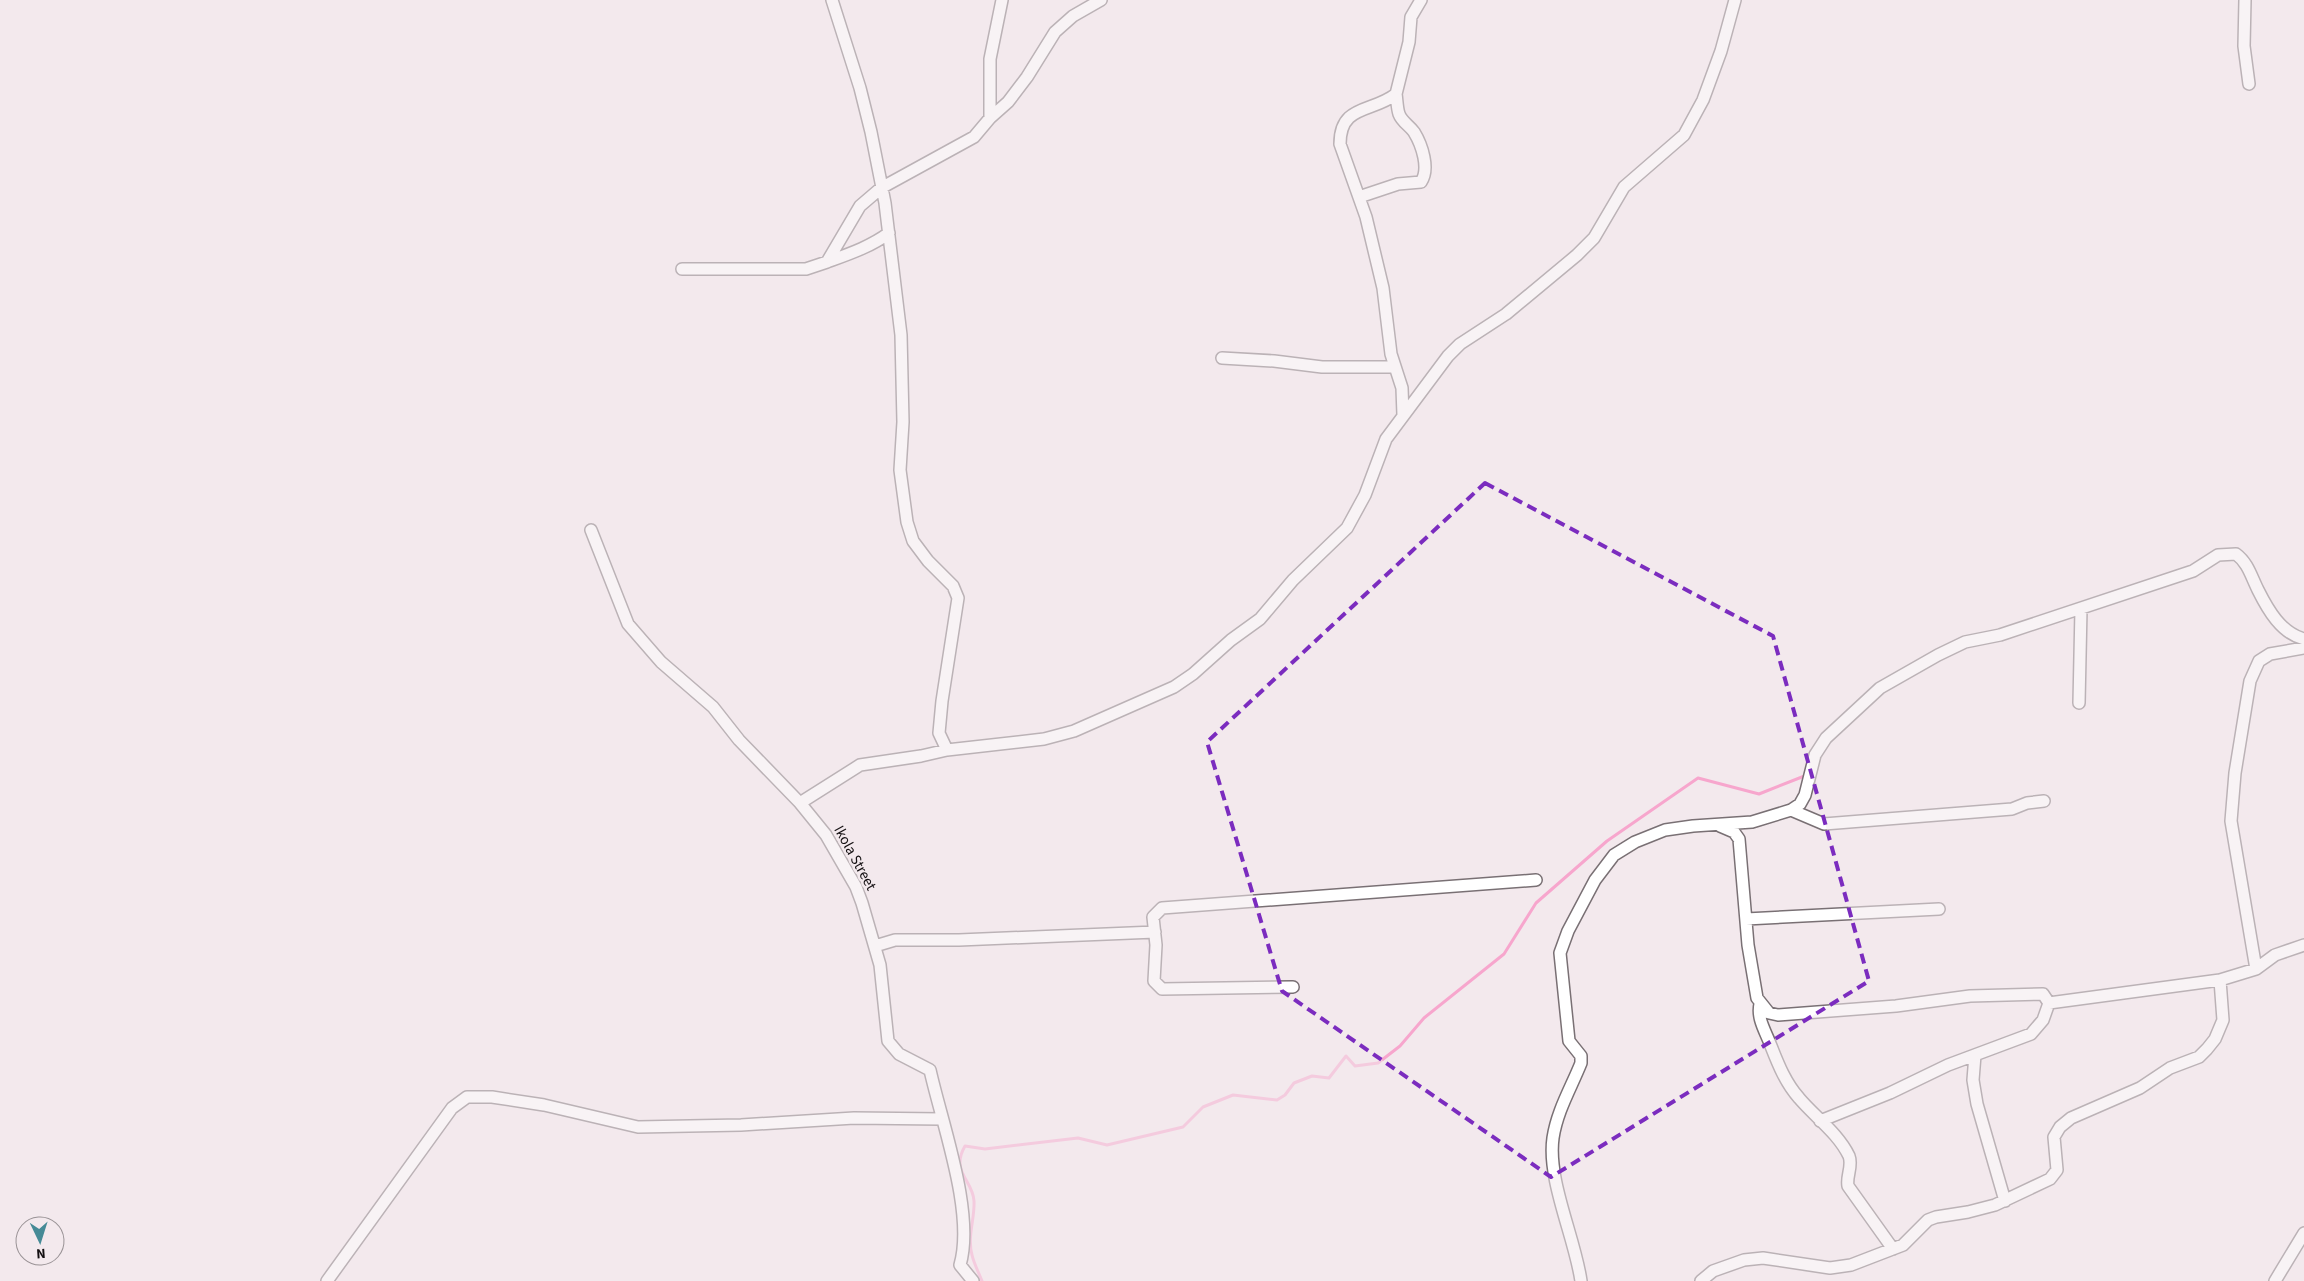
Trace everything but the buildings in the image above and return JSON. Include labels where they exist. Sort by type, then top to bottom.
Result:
[{"type":"street","points":[[832,0],[860,88],[871,132],[889,233],[902,335],[903,422],[900,470],[907,522],[913,541],[928,561],[954,586],[958,598],[942,701],[940,733],[947,750]]},
{"type":"street","points":[[990,118],[990,59],[1002,0]]},
{"type":"street","points":[[827,262],[860,206],[881,188],[974,137],[1028,78],[1055,32],[1073,16],[1101,0]]},
{"type":"street","points":[[1359,197],[1398,184],[1421,182],[1424,177],[1425,171],[1420,144],[1399,112],[1396,94],[1409,42],[1411,17],[1420,0]]},
{"type":"street","points":[[800,803],[860,765],[947,750],[1044,739],[1074,731],[1174,687],[1193,674],[1231,640],[1260,619],[1293,580],[1348,528],[1365,494],[1386,439],[1448,356],[1460,344],[1506,314],[1577,255],[1594,238],[1624,187],[1684,135],[1703,100],[1721,51],[1735,0]]},
{"type":"street","points":[[2245,0],[2244,46],[2249,84]]},
{"type":"street","points":[[1396,94],[1378,105],[1357,110],[1347,118],[1340,133],[1340,144],[1359,197],[1383,288],[1391,354],[1402,388],[1403,415]]},
{"type":"street","points":[[682,269],[806,269],[855,252],[877,242],[889,233]]},
{"type":"street","points":[[1222,358],[1274,361],[1322,367],[1394,367]]},
{"type":"street","name":"Ikola Street","points":[[591,530],[628,624],[661,662],[713,707],[739,740],[800,803],[826,835],[856,887],[880,965],[888,1041],[899,1054],[930,1070],[961,1200],[965,1249],[960,1265],[973,1281]]},
{"type":"street","points":[[1581,1281],[1577,1258],[1554,1169],[1553,1139],[1561,1108],[1581,1063],[1581,1056],[1568,1041],[1560,953],[1568,931],[1595,880],[1614,855],[1635,842],[1665,830],[1752,822],[1791,810],[1800,804],[1805,795],[1815,755],[1826,738],[1880,688],[1965,642],[2000,636],[2194,571],[2218,555],[2236,554],[2247,564],[2258,591],[2281,626],[2292,636],[2304,639]]},
{"type":"street","points":[[2079,703],[2081,609]]},
{"type":"street","points":[[2256,969],[2231,821],[2235,773],[2250,681],[2259,661],[2270,654],[2304,648]]},
{"type":"street","points":[[1791,810],[1824,824],[2012,809],[2027,803],[2044,801]]},
{"type":"street","points":[[1716,825],[1734,832],[1739,839],[1751,963],[1757,998],[1768,1013],[1786,1016],[1896,1006],[1970,996],[2028,993],[2043,994],[2049,1003]]},
{"type":"street","points":[[1294,987],[1162,989],[1154,981],[1155,932],[1153,917],[1162,908],[1536,880]]},
{"type":"street","points":[[1746,919],[1939,909]]},
{"type":"street","points":[[875,946],[895,940],[959,940],[1155,932]]},
{"type":"street","points":[[2049,1003],[2220,980],[2256,969],[2275,955],[2304,945]]},
{"type":"street","points":[[1701,1281],[1713,1271],[1744,1260],[1764,1258],[1840,1268],[1903,1245],[1928,1220],[1968,1212],[2005,1201],[2050,1179],[2056,1174],[2057,1165],[2053,1141],[2056,1132],[2066,1121],[2140,1088],[2170,1068],[2199,1057],[2207,1049],[2214,1039],[2222,1020],[2220,980]]},
{"type":"street","points":[[1820,1121],[1850,1110],[1948,1065],[2031,1034],[2043,1020],[2049,1003]]},
{"type":"street","points":[[1760,1004],[1760,1017],[1786,1082],[1834,1135],[1848,1154],[1850,1166],[1847,1181],[1850,1191],[1869,1214],[1893,1249]]},
{"type":"street","points":[[1975,1055],[1973,1080],[1977,1104],[2005,1201]]},
{"type":"street","points":[[327,1281],[452,1108],[467,1098],[492,1097],[544,1105],[638,1127],[741,1125],[854,1118],[941,1118]]},
{"type":"street","points":[[2275,1281],[2304,1233]]},
{"type":"highlighted area","points":[[1485,483],[1773,636],[1869,981],[1551,1177],[1282,991],[1207,742]]},
{"type":"waterway","points":[[982,1281],[974,1262],[971,1248],[973,1194],[960,1163],[965,1146],[985,1149],[1078,1138],[1107,1145],[1183,1127],[1203,1107],[1233,1095],[1277,1100],[1285,1095],[1294,1083],[1312,1076],[1329,1078],[1346,1056],[1355,1066],[1378,1063],[1400,1046],[1424,1018],[1504,954],[1536,903],[1607,841],[1698,778],[1759,794],[1807,775]]}]
